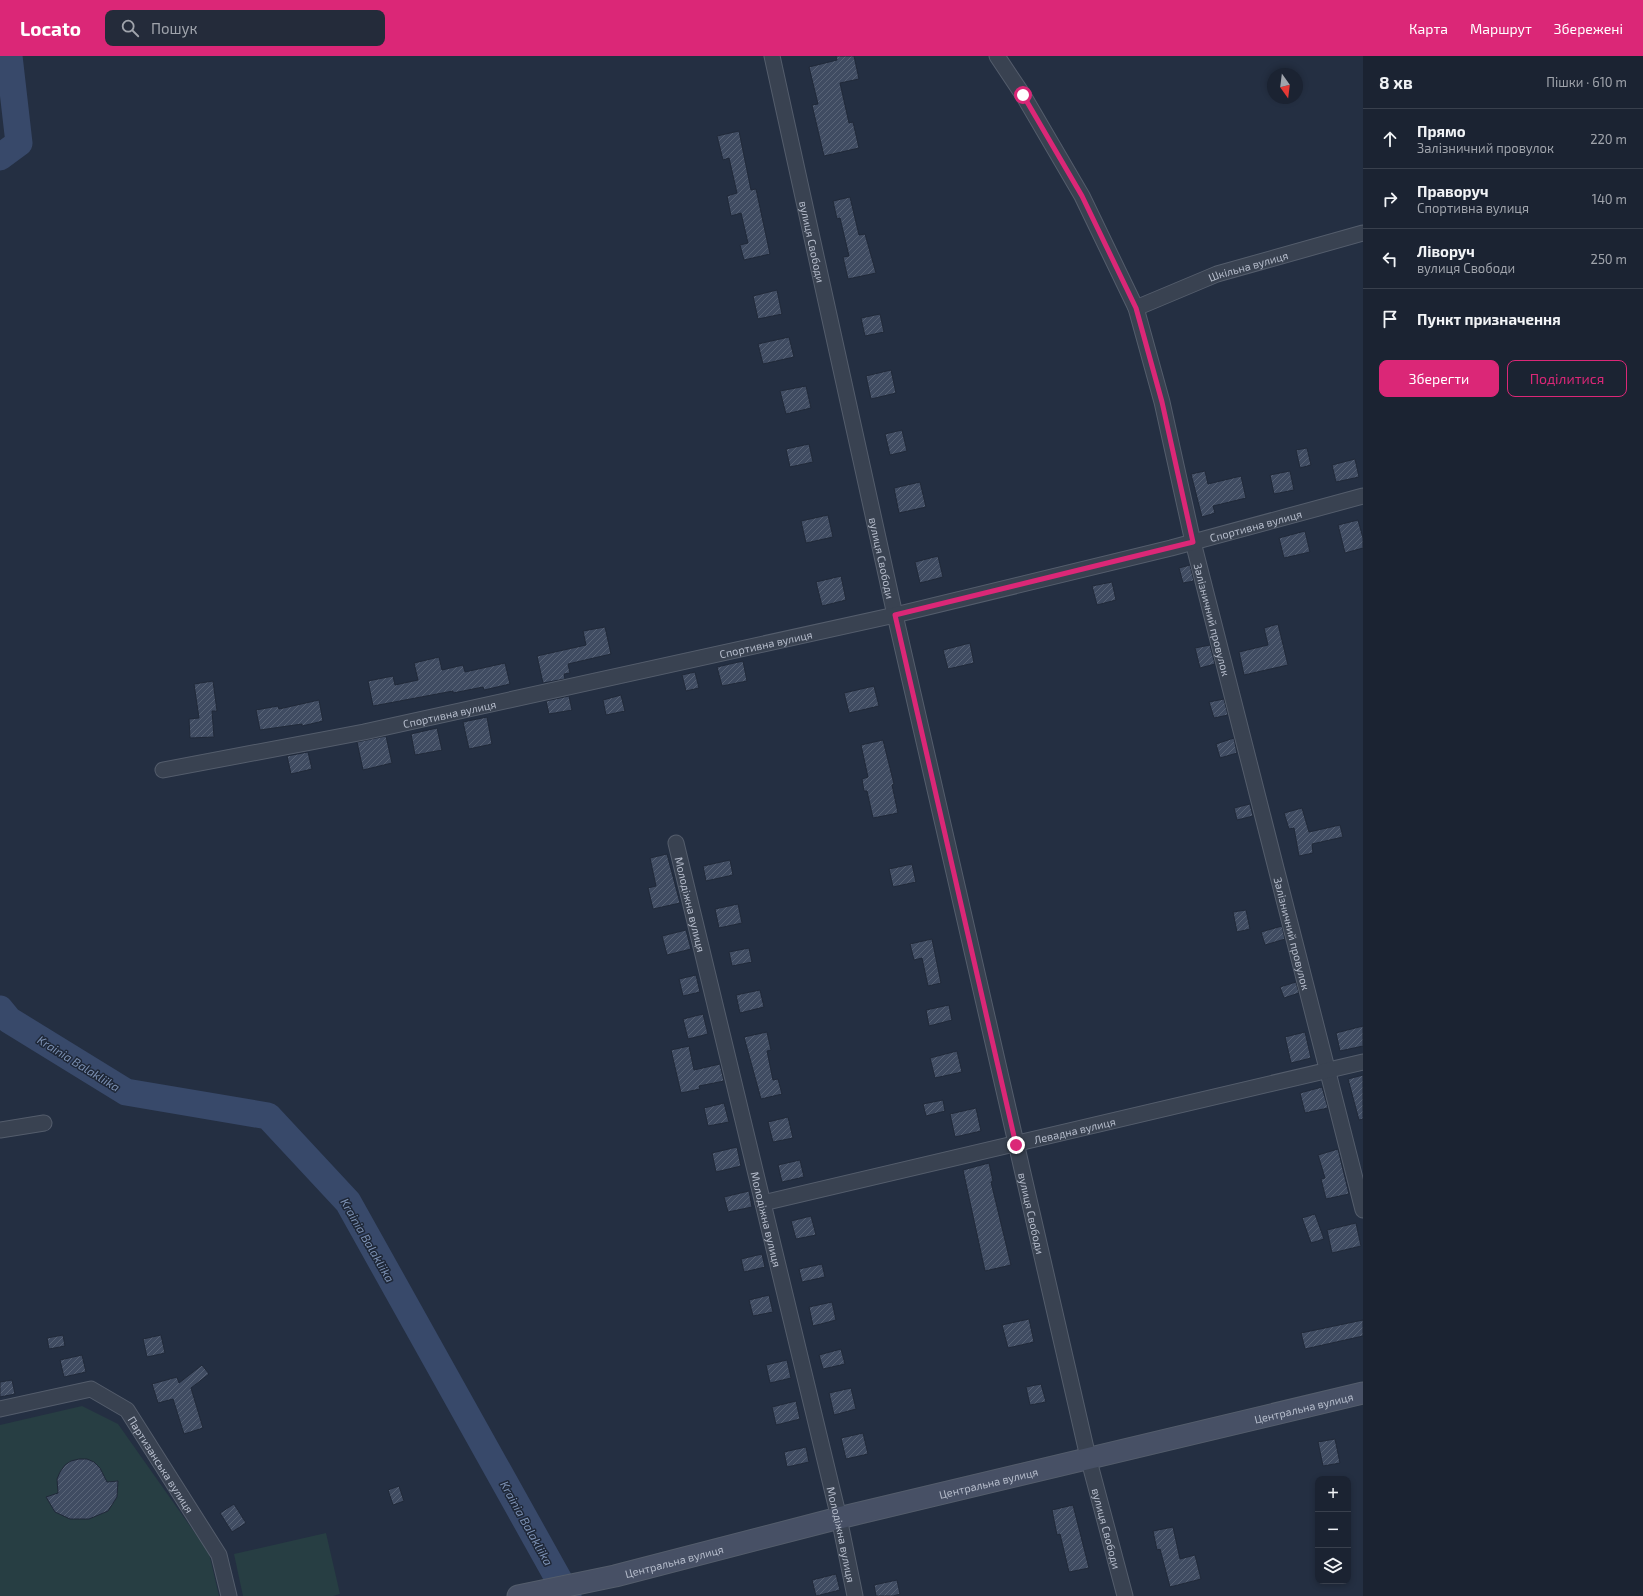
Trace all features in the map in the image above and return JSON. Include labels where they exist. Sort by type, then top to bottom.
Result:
[{"type":"street","name":"вулиця Свободи","points":[[772,56],[895,615],[1016,1145],[1088,1457],[1125,1596]]},
{"type":"street","name":"Залізничний провулок","points":[[997,56],[1023,95],[1082,196],[1136,308],[1162,402],[1193,542],[1363,1210]]},
{"type":"street","name":"Шкільна вулиця","points":[[1136,308],[1217,274],[1363,233]]},
{"type":"street","name":"Спортивна вулиця","points":[[163,770],[364,732],[895,615],[1193,542],[1363,496]]},
{"type":"street","name":"Молодіжна вулиця","points":[[676,843],[838,1518],[855,1596]]},
{"type":"street","name":"Левадна вулиця","points":[[763,1203],[1016,1145],[1363,1062]]},
{"type":"street","points":[[0,1130],[44,1123]]},
{"type":"street","name":"Партизанська вулиця","points":[[0,1409],[90,1389],[127,1410],[219,1555],[229,1596]]},
{"type":"street","name":"Центральна вулиця","points":[[518,1596],[615,1576],[838,1518],[1088,1457],[1363,1393]]},
{"type":"green space","points":[[82,1406],[118,1424],[209,1553],[219,1596],[0,1596],[0,1425]]},
{"type":"green space","points":[[326,1533],[340,1594],[333,1596],[243,1596],[234,1554]]},
{"type":"building","points":[[836,56],[854,56],[859,79],[840,83],[849,123],[853,122],[859,148],[824,156],[812,105],[818,104],[809,67],[837,60]]},
{"type":"building","points":[[739,131],[751,190],[756,189],[770,254],[744,260],[740,245],[748,243],[741,213],[731,216],[727,196],[737,193],[729,158],[723,160],[717,136]]},
{"type":"building","points":[[850,197],[859,235],[865,234],[876,273],[848,279],[843,257],[849,256],[840,218],[837,219],[833,201]]},
{"type":"building","points":[[777,290],[782,314],[758,319],[753,296]]},
{"type":"building","points":[[880,314],[884,332],[865,336],[861,318]]},
{"type":"building","points":[[789,337],[794,357],[763,364],[758,344]]},
{"type":"building","points":[[891,370],[896,393],[871,399],[866,376]]},
{"type":"building","points":[[806,386],[811,408],[786,414],[780,391]]},
{"type":"building","points":[[902,430],[907,451],[890,455],[885,434]]},
{"type":"building","points":[[809,444],[813,462],[790,467],[786,449]]},
{"type":"building","points":[[1307,448],[1311,465],[1300,468],[1296,450]]},
{"type":"building","points":[[1355,459],[1359,477],[1336,482],[1332,465]]},
{"type":"building","points":[[1205,471],[1208,484],[1241,476],[1246,498],[1213,506],[1215,513],[1202,517],[1191,474]]},
{"type":"building","points":[[1290,471],[1294,490],[1274,494],[1270,475]]},
{"type":"building","points":[[920,482],[926,507],[899,513],[894,488]]},
{"type":"building","points":[[828,515],[833,537],[806,543],[801,521]]},
{"type":"building","points":[[1358,520],[1363,538],[1363,548],[1345,553],[1338,525]]},
{"type":"building","points":[[1305,531],[1310,552],[1284,558],[1279,538]]},
{"type":"building","points":[[938,556],[943,577],[920,583],[915,562]]},
{"type":"building","points":[[1190,565],[1194,581],[1183,583],[1179,568]]},
{"type":"building","points":[[841,576],[846,600],[822,606],[816,582]]},
{"type":"building","points":[[1112,582],[1116,600],[1097,605],[1092,586]]},
{"type":"building","points":[[1278,624],[1288,665],[1244,675],[1239,652],[1268,645],[1264,628]]},
{"type":"building","points":[[605,627],[611,654],[568,664],[570,673],[564,674],[565,679],[543,683],[537,656],[586,645],[583,631]]},
{"type":"building","points":[[970,643],[974,663],[948,669],[943,650]]},
{"type":"building","points":[[1210,645],[1215,664],[1200,668],[1195,648]]},
{"type":"building","points":[[439,657],[442,670],[463,665],[465,672],[505,663],[510,684],[484,690],[483,687],[453,693],[453,691],[373,706],[368,681],[393,676],[395,685],[418,680],[414,663]]},
{"type":"building","points":[[743,661],[747,681],[722,686],[717,667]]},
{"type":"building","points":[[695,672],[699,688],[686,691],[682,675]]},
{"type":"building","points":[[213,681],[217,711],[212,711],[214,737],[190,738],[189,719],[199,718],[194,684]]},
{"type":"building","points":[[874,686],[879,706],[849,713],[844,693]]},
{"type":"building","points":[[621,695],[625,711],[606,715],[603,700]]},
{"type":"building","points":[[569,696],[572,710],[549,714],[546,701]]},
{"type":"building","points":[[1224,699],[1228,715],[1214,718],[1209,702]]},
{"type":"building","points":[[319,700],[323,721],[302,726],[302,724],[260,730],[256,710],[278,706],[279,709]]},
{"type":"building","points":[[487,717],[492,744],[469,749],[463,722]]},
{"type":"building","points":[[437,728],[442,750],[415,755],[411,734]]},
{"type":"building","points":[[386,736],[392,763],[363,770],[357,742]]},
{"type":"building","points":[[1234,738],[1237,753],[1220,758],[1216,744]]},
{"type":"building","points":[[883,740],[894,784],[892,785],[898,813],[873,818],[867,791],[864,791],[862,779],[868,777],[861,745]]},
{"type":"building","points":[[308,752],[312,769],[291,774],[287,756]]},
{"type":"building","points":[[1250,804],[1253,816],[1237,820],[1234,808]]},
{"type":"building","points":[[1302,808],[1309,832],[1340,825],[1343,837],[1312,844],[1313,853],[1299,856],[1294,828],[1289,829],[1284,813]]},
{"type":"building","points":[[667,854],[680,903],[653,909],[648,888],[656,886],[650,858]]},
{"type":"building","points":[[730,860],[733,875],[706,881],[703,866]]},
{"type":"building","points":[[912,864],[916,882],[893,887],[889,869]]},
{"type":"building","points":[[738,904],[742,923],[719,928],[715,909]]},
{"type":"building","points":[[1246,910],[1250,929],[1237,932],[1233,912]]},
{"type":"building","points":[[1282,926],[1285,939],[1265,945],[1261,932]]},
{"type":"building","points":[[686,930],[691,949],[667,955],[662,936]]},
{"type":"building","points":[[932,939],[941,983],[928,986],[922,958],[914,960],[910,944]]},
{"type":"building","points":[[749,948],[752,962],[732,966],[729,952]]},
{"type":"building","points":[[696,975],[700,992],[683,996],[679,979]]},
{"type":"building","points":[[1296,982],[1299,993],[1284,998],[1280,987]]},
{"type":"building","points":[[760,990],[764,1007],[740,1013],[736,995]]},
{"type":"building","points":[[949,1005],[952,1020],[929,1026],[926,1010]]},
{"type":"building","points":[[703,1014],[708,1034],[688,1039],[683,1019]]},
{"type":"building","points":[[1363,1026],[1363,1046],[1340,1051],[1336,1033]]},
{"type":"building","points":[[767,1032],[771,1050],[767,1051],[773,1080],[778,1079],[782,1094],[761,1099],[744,1037]]},
{"type":"building","points":[[1305,1032],[1311,1058],[1291,1063],[1285,1037]]},
{"type":"building","points":[[689,1046],[694,1070],[720,1064],[724,1081],[699,1086],[700,1089],[681,1093],[671,1050]]},
{"type":"building","points":[[957,1051],[962,1072],[935,1078],[930,1058]]},
{"type":"building","points":[[1363,1075],[1363,1119],[1359,1120],[1348,1079]]},
{"type":"building","points":[[1322,1087],[1328,1108],[1305,1113],[1300,1093]]},
{"type":"building","points":[[943,1100],[945,1111],[926,1116],[923,1104]]},
{"type":"building","points":[[724,1103],[729,1122],[708,1126],[704,1108]]},
{"type":"building","points":[[976,1108],[981,1131],[955,1137],[950,1114]]},
{"type":"building","points":[[788,1117],[793,1138],[773,1142],[768,1122]]},
{"type":"building","points":[[737,1147],[741,1166],[716,1172],[712,1153]]},
{"type":"building","points":[[1338,1149],[1349,1194],[1326,1199],[1321,1179],[1325,1178],[1318,1155]]},
{"type":"building","points":[[800,1160],[804,1177],[782,1182],[778,1165]]},
{"type":"building","points":[[989,1163],[993,1181],[991,1182],[1011,1265],[985,1271],[963,1170]]},
{"type":"building","points":[[749,1191],[752,1207],[728,1212],[724,1197]]},
{"type":"building","points":[[1315,1214],[1324,1239],[1311,1243],[1302,1218]]},
{"type":"building","points":[[811,1216],[816,1235],[796,1239],[791,1221]]},
{"type":"building","points":[[1356,1223],[1361,1246],[1332,1253],[1327,1230]]},
{"type":"building","points":[[762,1254],[765,1267],[744,1272],[741,1259]]},
{"type":"building","points":[[822,1264],[825,1277],[802,1282],[799,1269]]},
{"type":"building","points":[[769,1295],[773,1312],[753,1316],[749,1300]]},
{"type":"building","points":[[832,1302],[836,1320],[813,1326],[809,1307]]},
{"type":"building","points":[[1029,1319],[1034,1342],[1008,1348],[1002,1325]]},
{"type":"building","points":[[1363,1320],[1363,1336],[1305,1349],[1301,1333]]},
{"type":"building","points":[[63,1335],[65,1346],[49,1349],[47,1338]]},
{"type":"building","points":[[161,1335],[165,1353],[147,1357],[143,1339]]},
{"type":"building","points":[[841,1349],[845,1364],[823,1369],[819,1355]]},
{"type":"building","points":[[82,1355],[86,1372],[64,1377],[60,1360]]},
{"type":"building","points":[[787,1360],[791,1378],[770,1383],[766,1365]]},
{"type":"building","points":[[202,1365],[209,1374],[191,1388],[203,1428],[184,1434],[173,1399],[158,1403],[152,1384],[177,1377],[179,1383]]},
{"type":"building","points":[[12,1380],[15,1394],[0,1397],[0,1382]]},
{"type":"building","points":[[1041,1384],[1046,1402],[1030,1405],[1026,1387]]},
{"type":"building","points":[[851,1388],[856,1409],[834,1415],[829,1393]]},
{"type":"building","points":[[796,1401],[800,1419],[776,1425],[772,1407]]},
{"type":"building","points":[[863,1433],[868,1454],[846,1459],[841,1438]]},
{"type":"building","points":[[1335,1439],[1340,1463],[1323,1466],[1318,1442]]},
{"type":"building","points":[[806,1447],[809,1462],[787,1467],[784,1452]]},
{"type":"building","points":[[87,1459],[94,1462],[100,1468],[107,1482],[118,1481],[117,1497],[108,1511],[89,1519],[70,1519],[55,1512],[46,1497],[58,1493],[57,1479],[65,1465],[71,1461]]},
{"type":"building","points":[[399,1486],[404,1501],[393,1505],[388,1490]]},
{"type":"building","points":[[234,1504],[246,1523],[232,1532],[220,1513]]},
{"type":"building","points":[[1073,1505],[1089,1568],[1069,1572],[1060,1534],[1057,1535],[1052,1510]]},
{"type":"building","points":[[1173,1527],[1180,1559],[1195,1555],[1201,1579],[1170,1587],[1160,1549],[1157,1550],[1153,1531]]},
{"type":"building","points":[[836,1574],[840,1590],[816,1596],[812,1580]]},
{"type":"building","points":[[897,1580],[900,1594],[893,1596],[876,1596],[874,1585]]},
{"type":"waterway","name":"Krainia Balakliika","points":[[0,157],[19,143],[9,56]]},
{"type":"waterway","name":"Krainia Balakliika","points":[[0,1009],[9,1020],[126,1092],[268,1116],[348,1202],[568,1596]]},
{"type":"route","points":[[1016,1145],[895,615],[1193,542],[1162,402],[1136,308],[1082,196],[1023,95]]}]
